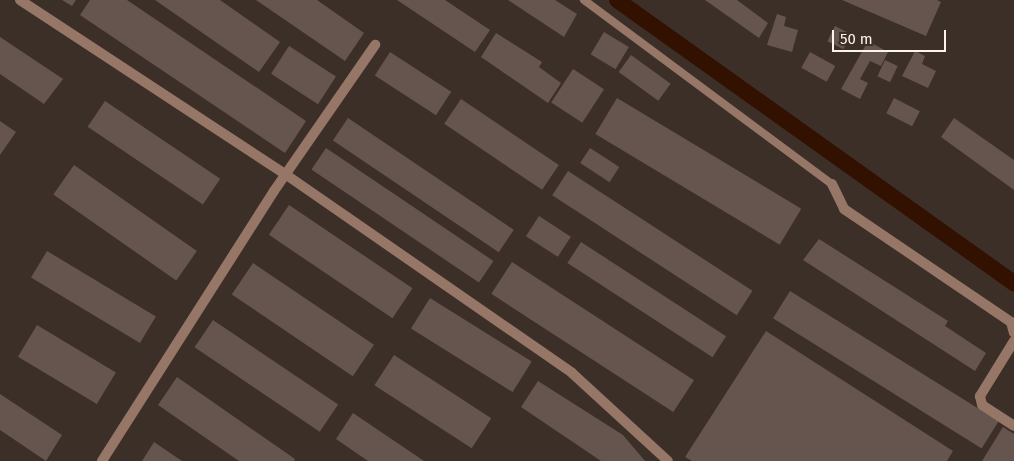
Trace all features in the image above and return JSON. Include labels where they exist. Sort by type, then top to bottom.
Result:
[{"type":"street","points":[[20,0],[285,174],[572,373],[668,461]]},
{"type":"street","points":[[102,461],[285,174],[375,45]]},
{"type":"street","points":[[832,184],[844,209],[1011,322],[1014,333]]},
{"type":"street","points":[[1014,341],[980,396],[982,405],[1014,426]]},
{"type":"lane","points":[[584,0],[832,184]]},
{"type":"building","points":[[62,0],[76,0],[72,6]]},
{"type":"building","points":[[90,0],[127,0],[306,121],[285,153],[80,15]]},
{"type":"building","points":[[155,0],[220,0],[280,42],[259,72]]},
{"type":"building","points":[[256,0],[317,0],[364,33],[345,61]]},
{"type":"building","points":[[397,0],[445,0],[490,30],[475,52]]},
{"type":"building","points":[[508,0],[555,0],[577,14],[564,37]]},
{"type":"building","points":[[705,0],[737,0],[768,23],[759,38]]},
{"type":"building","points":[[842,0],[937,0],[941,2],[926,36]]},
{"type":"building","points":[[777,14],[786,17],[784,26],[798,30],[792,52],[767,45]]},
{"type":"building","points":[[835,26],[851,34],[843,49],[827,41]]},
{"type":"building","points":[[604,32],[629,47],[615,69],[591,54]]},
{"type":"building","points":[[496,33],[542,62],[539,67],[561,83],[548,103],[481,57]]},
{"type":"building","points":[[0,37],[63,79],[44,104],[0,74]]},
{"type":"building","points":[[868,41],[888,52],[881,66],[870,61],[860,79],[868,83],[860,99],[841,89]]},
{"type":"building","points":[[289,46],[336,76],[318,104],[271,74]]},
{"type":"building","points":[[915,51],[925,56],[922,64],[936,71],[928,88],[902,76]]},
{"type":"building","points":[[390,52],[451,92],[436,115],[375,75]]},
{"type":"building","points":[[810,52],[835,66],[827,82],[801,68]]},
{"type":"building","points":[[631,55],[671,84],[658,101],[619,72]]},
{"type":"building","points":[[885,60],[898,66],[890,82],[877,76]]},
{"type":"building","points":[[573,69],[604,89],[582,123],[551,103]]},
{"type":"building","points":[[617,98],[801,209],[780,245],[595,134]]},
{"type":"building","points":[[894,98],[920,111],[912,126],[886,113]]},
{"type":"building","points":[[461,99],[559,165],[542,190],[444,124]]},
{"type":"building","points":[[105,101],[220,179],[203,204],[88,127]]},
{"type":"building","points":[[348,118],[514,230],[499,252],[333,140]]},
{"type":"building","points":[[954,118],[1014,160],[1014,190],[941,137]]},
{"type":"building","points":[[0,121],[16,132],[0,155]]},
{"type":"building","points":[[326,148],[493,261],[479,283],[311,170]]},
{"type":"building","points":[[590,148],[619,167],[610,182],[580,163]]},
{"type":"building","points":[[74,165],[197,251],[176,281],[53,194]]},
{"type":"building","points":[[568,171],[753,291],[737,315],[552,195]]},
{"type":"building","points":[[289,205],[413,288],[392,318],[269,235]]},
{"type":"building","points":[[539,216],[571,237],[558,257],[526,236]]},
{"type":"building","points":[[819,239],[948,321],[945,326],[986,353],[975,371],[803,260]]},
{"type":"building","points":[[581,242],[726,336],[712,357],[567,263]]},
{"type":"building","points":[[47,251],[156,316],[140,343],[31,278]]},
{"type":"building","points":[[512,262],[694,380],[673,412],[491,294]]},
{"type":"building","points":[[253,263],[374,345],[353,376],[232,295]]},
{"type":"building","points":[[790,291],[999,421],[982,448],[773,318]]},
{"type":"building","points":[[430,298],[532,362],[513,392],[411,329]]},
{"type":"building","points":[[213,320],[338,404],[320,432],[195,347]]},
{"type":"building","points":[[37,325],[116,372],[97,404],[18,357]]},
{"type":"building","points":[[766,331],[953,451],[947,461],[692,461],[685,457]]},
{"type":"building","points":[[394,355],[491,418],[472,448],[374,385]]},
{"type":"building","points":[[177,377],[295,459],[294,461],[239,461],[158,405]]},
{"type":"building","points":[[538,381],[623,435],[645,461],[601,461],[521,407]]},
{"type":"building","points":[[0,394],[62,435],[46,461],[0,430]]},
{"type":"building","points":[[353,413],[424,461],[368,461],[336,439]]},
{"type":"building","points":[[1003,427],[1014,434],[1014,461],[982,461]]},
{"type":"building","points":[[154,442],[182,461],[142,461]]},
{"type":"waterway","points":[[617,0],[1014,283]]}]
